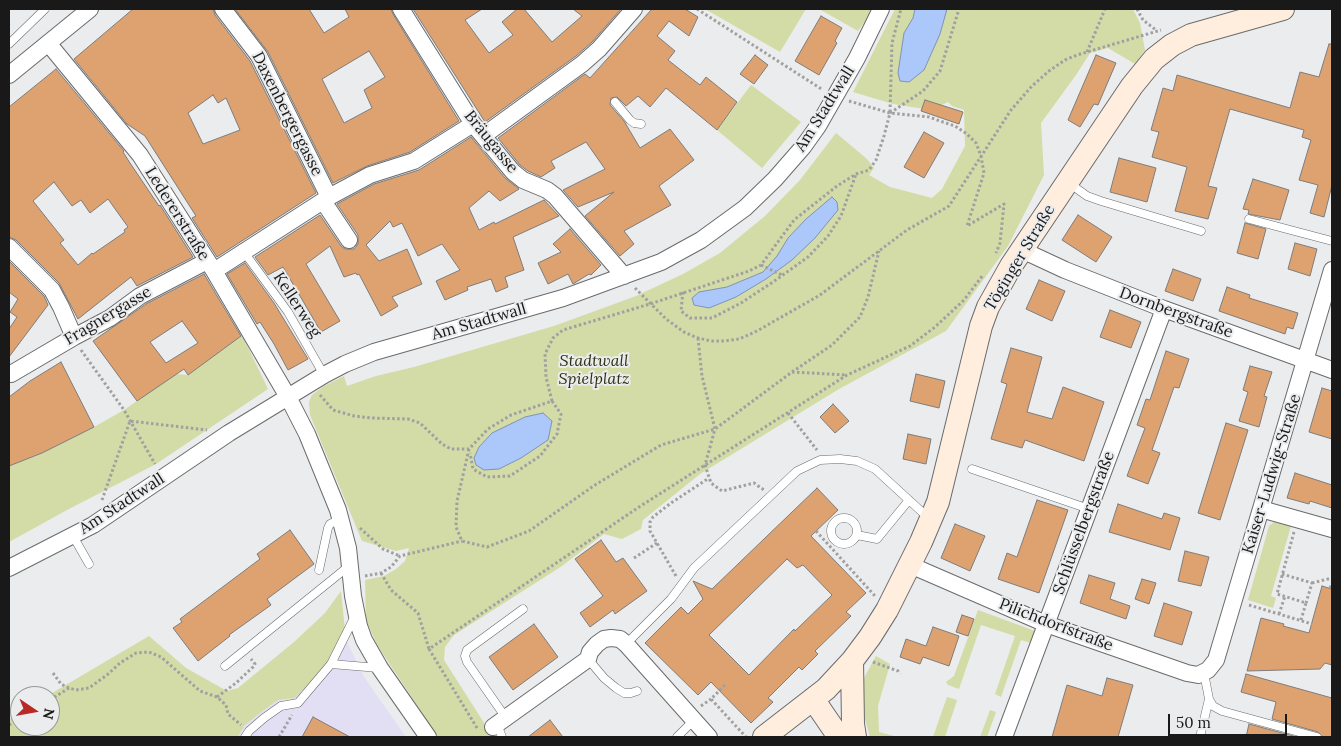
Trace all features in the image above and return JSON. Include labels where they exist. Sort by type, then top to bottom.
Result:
[{"type":"street","points":[[9,75],[90,9]]},
{"type":"street","name":"Daxenbergergasse","points":[[223,9],[259,56],[326,199],[350,240]]},
{"type":"street","name":"Bräugasse","points":[[401,9],[478,130],[523,180],[547,190],[555,196],[624,276]]},
{"type":"street","name":"Fragnergasse","points":[[10,375],[110,318],[140,296],[244,252],[326,199],[370,175],[414,161],[478,130],[584,66],[634,9]]},
{"type":"street","name":"Am Stadtwall","points":[[9,568],[93,524],[229,433],[317,379],[374,352],[563,298],[624,276],[661,262],[701,240],[744,208],[775,179],[804,147],[835,97],[882,9]]},
{"type":"street","name":"Töginger Straße","points":[[764,737],[784,730],[820,694],[856,656],[887,610],[933,516],[944,484],[981,326],[988,307],[1017,258],[1136,81],[1154,59],[1172,45],[1245,14],[1283,9]]},
{"type":"street","name":"Ledererstraße","points":[[48,43],[140,154],[210,266],[288,397],[307,434],[339,514],[348,548],[356,613],[364,640],[380,668],[428,737]]},
{"type":"street","points":[[9,247],[52,290],[74,337]]},
{"type":"street","name":"Dornbergstraße","points":[[1017,258],[1065,270],[1164,309],[1332,370]]},
{"type":"street","name":"Kaiser-Ludwig-Straße","points":[[1204,673],[1212,667],[1216,660],[1332,270]]},
{"type":"street","name":"Schlüsselbergstraße","points":[[1004,737],[1164,309]]},
{"type":"street","points":[[1261,509],[1332,530]]},
{"type":"street","name":"Pilichdorfstraße","points":[[910,564],[1046,624],[1187,673],[1198,675],[1204,673]]},
{"type":"street","points":[[500,727],[588,659],[590,652],[604,639],[611,638],[620,639],[626,644],[709,737]]},
{"type":"street","points":[[849,733],[856,656]]},
{"type":"street","points":[[820,694],[849,733]]},
{"type":"lane","points":[[9,44],[45,9]]},
{"type":"lane","points":[[615,102],[630,120],[634,123],[642,124]]},
{"type":"lane","points":[[1067,182],[1088,196],[1101,201],[1201,231]]},
{"type":"lane","points":[[1249,219],[1332,241]]},
{"type":"lane","name":"Kellerweg","points":[[244,252],[288,312],[317,379]]},
{"type":"lane","points":[[626,644],[671,599],[694,568],[797,471],[820,460],[840,459],[857,461],[875,468],[922,512],[933,516]]},
{"type":"lane","points":[[972,469],[1089,509]]},
{"type":"lane","points":[[857,534],[877,539],[909,500]]},
{"type":"lane","points":[[319,570],[328,528],[339,514]]},
{"type":"lane","points":[[73,536],[88,564]]},
{"type":"lane","points":[[225,666],[351,571]]},
{"type":"lane","points":[[500,727],[465,656],[467,650],[522,609]]},
{"type":"lane","points":[[245,737],[264,718],[280,706],[298,703],[331,664],[356,613]]},
{"type":"lane","points":[[588,659],[604,678],[616,688],[624,693],[637,691]]},
{"type":"lane","points":[[331,664],[380,668]]},
{"type":"lane","points":[[1204,673],[1209,699],[1213,706],[1317,737]]},
{"type":"lane","points":[[1200,737],[1209,699]]},
{"type":"lane","points":[[677,737],[694,720]]},
{"type":"path","points":[[697,9],[835,97],[890,113],[929,117],[955,126],[967,134],[976,143],[984,172],[967,226],[1004,204],[1000,243],[992,262],[1017,258]]},
{"type":"path","points":[[469,450],[473,470],[488,477],[510,476],[540,456],[557,434],[561,414],[552,401],[546,377],[545,354],[553,338],[563,330],[650,304],[761,265],[794,220],[856,174],[869,170],[876,160],[890,113],[892,43],[901,9]]},
{"type":"path","points":[[890,113],[924,91],[940,71],[959,9]]},
{"type":"path","points":[[1087,52],[1105,9]]},
{"type":"path","points":[[624,276],[666,319],[684,332],[698,338],[724,341],[739,339],[757,331],[820,295],[907,230],[949,206],[1011,110],[1049,70],[1065,60],[1156,30],[1143,20],[1137,9]]},
{"type":"path","points":[[683,292],[681,311],[690,318],[712,318],[741,303],[808,257],[828,236],[840,216],[856,174]]},
{"type":"path","points":[[339,514],[353,519],[383,549],[400,556],[462,541],[487,547],[529,531],[595,485],[661,445],[715,428],[832,345],[860,316],[868,297],[879,250]]},
{"type":"path","points":[[761,265],[782,275]]},
{"type":"path","points":[[429,649],[623,518],[847,375],[910,346],[964,300],[987,269]]},
{"type":"path","points":[[74,337],[81,351],[130,421],[163,478]]},
{"type":"path","points":[[698,338],[702,376],[715,428],[705,465],[711,483],[722,491],[754,483],[774,493]]},
{"type":"path","points":[[792,372],[847,375]]},
{"type":"path","points":[[317,379],[333,410],[354,416],[408,419],[420,423],[450,449],[469,450]]},
{"type":"path","points":[[462,541],[456,527],[457,501],[469,450],[488,429],[511,415],[552,401]]},
{"type":"path","points":[[788,413],[817,450],[820,460]]},
{"type":"path","points":[[130,421],[229,433]]},
{"type":"path","points":[[93,524],[130,421]]},
{"type":"path","points":[[681,586],[650,532],[650,522],[653,517],[671,502],[709,478]]},
{"type":"path","points":[[1297,520],[1277,594],[1306,602]]},
{"type":"path","points":[[816,531],[887,610]]},
{"type":"path","points":[[634,558],[657,543]]},
{"type":"path","points":[[351,571],[381,574],[391,567],[400,556]]},
{"type":"path","points":[[381,574],[391,590],[418,613],[429,649],[479,732],[500,727]]},
{"type":"path","points":[[1282,574],[1312,583],[1332,578]]},
{"type":"path","points":[[1302,620],[1312,583]]},
{"type":"path","points":[[1279,614],[1285,596]]},
{"type":"path","points":[[1234,600],[1312,624]]},
{"type":"path","points":[[217,697],[255,664],[245,650]]},
{"type":"path","points":[[53,673],[61,684],[69,688],[76,690],[89,688],[120,663],[136,653],[149,652],[162,657],[200,691],[217,697],[226,705],[228,714],[238,722]]},
{"type":"path","points":[[856,656],[898,671],[900,674]]},
{"type":"path","points":[[725,686],[711,699],[747,737]]},
{"type":"path","points":[[60,694],[69,688]]},
{"type":"path","points":[[279,737],[298,703]]},
{"type":"shaded area","points":[[346,640],[364,677],[406,737],[238,737],[244,726],[278,700],[295,698]]},
{"type":"green space","points":[[705,9],[806,9],[780,52]]},
{"type":"green space","points":[[819,9],[874,9],[858,31]]},
{"type":"green space","name":"Stadtwall Spielplatz","points":[[895,9],[1133,9],[1140,23],[1145,50],[1135,64],[1108,48],[1090,53],[1041,123],[1044,175],[1008,246],[946,331],[839,389],[700,474],[643,520],[641,529],[622,539],[604,534],[562,566],[454,635],[445,647],[444,660],[493,737],[438,737],[377,645],[366,620],[365,580],[384,576],[396,569],[405,561],[409,548],[396,551],[362,541],[310,415],[309,402],[312,395],[324,386],[344,376],[347,386],[376,376],[414,367],[554,326],[636,296],[683,274],[720,253],[765,216],[800,180],[836,133],[867,159],[874,168],[869,175],[890,187],[932,198],[942,189],[965,146],[964,110],[952,106],[948,102],[931,110],[893,104],[853,92]]},
{"type":"green space","points":[[751,85],[801,122],[762,168],[717,130]]},
{"type":"green space","points":[[242,335],[268,389],[156,464],[9,542],[9,466],[38,455],[94,427],[124,410],[176,374],[188,375]]},
{"type":"green space","points":[[1275,521],[1291,526],[1271,596],[1276,598],[1273,608],[1248,600],[1269,526]]},
{"type":"green space","points":[[341,591],[346,640],[331,660],[295,698],[278,700],[244,726],[238,737],[9,737],[10,719],[10,736],[60,736],[60,688],[149,636],[186,668],[227,691],[238,688],[294,642],[325,613]]},
{"type":"green space","points":[[978,610],[1035,631],[1031,643],[1021,640],[1001,697],[995,694],[1015,636],[981,625],[959,689],[948,685],[946,682],[954,676]]},
{"type":"green space","points":[[876,656],[890,664],[878,706],[879,732],[898,737],[870,737],[862,708],[861,692],[864,678]]},
{"type":"green space","points":[[947,697],[957,700],[945,737],[933,737]]},
{"type":"green space","points":[[990,710],[996,712],[987,737],[980,737]]},
{"type":"water","points":[[915,9],[947,9],[940,34],[924,70],[909,82],[900,81],[898,73],[904,33],[913,18]]},
{"type":"water","points":[[832,197],[837,202],[838,210],[815,238],[792,260],[766,279],[736,297],[709,308],[694,305],[692,298],[699,292],[727,287],[763,272],[777,256],[788,238],[806,219]]},
{"type":"water","points":[[543,413],[552,421],[548,440],[521,458],[499,469],[484,470],[476,465],[474,458],[479,447],[492,433],[525,417]]},
{"type":"building","points":[[133,9],[213,9],[215,15],[250,61],[316,193],[217,257],[192,218],[196,216],[145,136],[127,124],[74,59]],"holes":[[[213,95],[218,103],[226,98],[240,130],[203,144],[188,113]]]},
{"type":"building","points":[[235,9],[309,9],[324,33],[349,17],[345,9],[391,9],[459,121],[410,152],[367,166],[333,183],[268,52]],"holes":[[[369,51],[385,77],[364,90],[372,108],[344,123],[322,79]]]},
{"type":"building","points":[[413,9],[482,9],[465,20],[489,53],[513,35],[502,22],[517,9],[524,9],[552,42],[582,16],[573,9],[621,9],[592,42],[576,56],[485,122]]},
{"type":"building","points":[[652,9],[685,9],[698,17],[689,36],[669,21],[657,36],[675,51],[668,60],[700,85],[706,77],[737,102],[717,130],[666,88],[650,107],[638,96],[626,106],[617,97],[611,98],[610,105],[624,121],[640,148],[670,129],[694,160],[659,186],[671,205],[624,231],[634,244],[620,256],[585,216],[614,192],[578,207],[563,190],[605,169],[586,142],[551,161],[555,168],[541,177],[520,165],[498,138],[585,74],[590,78]]},
{"type":"building","points":[[821,16],[842,28],[835,41],[837,43],[819,75],[795,61]]},
{"type":"building","points":[[1329,44],[1332,44],[1332,185],[1324,217],[1310,213],[1318,185],[1299,180],[1311,140],[1302,137],[1304,130],[1230,109],[1208,186],[1217,188],[1208,219],[1175,211],[1187,167],[1152,157],[1159,132],[1151,130],[1163,88],[1173,91],[1177,75],[1290,108],[1300,72],[1319,77]]},
{"type":"building","points":[[755,55],[768,65],[754,84],[740,74]]},
{"type":"building","points":[[1096,55],[1116,63],[1098,105],[1094,104],[1080,127],[1068,120]]},
{"type":"building","points":[[56,69],[124,151],[130,163],[160,205],[193,257],[137,286],[131,277],[78,319],[59,283],[16,240],[9,237],[9,107]],"holes":[[[54,182],[72,206],[81,200],[90,213],[108,199],[128,227],[124,230],[125,232],[92,253],[78,265],[60,243],[64,240],[33,201]]]},
{"type":"building","points":[[925,100],[963,112],[959,124],[921,111]]},
{"type":"building","points":[[924,132],[944,143],[924,178],[904,167]]},
{"type":"building","points":[[471,137],[505,178],[519,189],[500,201],[489,191],[469,208],[479,230],[544,200],[559,216],[513,237],[524,270],[505,277],[508,287],[496,292],[491,279],[467,287],[468,290],[445,300],[436,281],[460,270],[442,244],[418,256],[402,223],[393,227],[390,221],[366,245],[379,261],[407,249],[422,284],[392,297],[398,306],[381,316],[359,274],[357,275],[356,273],[344,277],[330,246],[306,264],[340,321],[321,332],[283,267],[268,275],[255,257],[320,215],[341,246],[345,249],[354,249],[358,244],[358,235],[337,204],[374,184],[419,170]]},
{"type":"building","points":[[1119,158],[1156,168],[1147,202],[1110,192]]},
{"type":"building","points":[[1253,179],[1289,190],[1280,220],[1248,214],[1249,210],[1243,209]]},
{"type":"building","points":[[1078,215],[1112,237],[1096,262],[1062,240]]},
{"type":"building","points":[[1245,223],[1266,229],[1258,259],[1237,253]]},
{"type":"building","points":[[570,229],[601,265],[591,275],[589,274],[573,284],[568,274],[548,284],[538,263],[561,252],[553,244]]},
{"type":"building","points":[[1295,243],[1317,249],[1310,276],[1288,269]]},
{"type":"building","points":[[9,261],[44,296],[48,305],[9,357],[9,329],[17,317],[10,312],[18,299],[9,292]]},
{"type":"building","points":[[245,263],[274,303],[308,359],[288,370],[274,344],[260,322],[257,324],[227,274]]},
{"type":"building","points":[[1173,269],[1201,279],[1193,301],[1165,291]]},
{"type":"building","points":[[204,274],[241,336],[188,375],[184,369],[137,401],[93,341],[146,304]],"holes":[[[182,321],[198,343],[166,363],[150,342]]]},
{"type":"building","points":[[1039,280],[1065,291],[1052,321],[1026,309]]},
{"type":"building","points":[[1227,287],[1250,295],[1249,298],[1298,313],[1293,329],[1287,327],[1285,334],[1219,311]]},
{"type":"building","points":[[1110,310],[1141,322],[1131,348],[1100,337]]},
{"type":"building","points":[[1011,348],[1042,357],[1027,412],[1052,419],[1063,387],[1104,402],[1084,461],[1025,440],[1022,448],[991,439],[1007,384],[1001,382]]},
{"type":"building","points":[[1166,351],[1189,359],[1179,388],[1174,387],[1152,450],[1160,453],[1148,484],[1127,476],[1145,428],[1137,425],[1146,399],[1150,400]]},
{"type":"building","points":[[61,362],[94,427],[42,453],[9,466],[9,397],[30,381]]},
{"type":"building","points":[[1250,366],[1272,372],[1264,396],[1267,397],[1259,427],[1239,421],[1248,392],[1243,390]]},
{"type":"building","points":[[916,374],[945,381],[939,408],[910,401]]},
{"type":"building","points":[[1322,388],[1332,391],[1332,439],[1309,432]]},
{"type":"building","points":[[833,404],[849,421],[835,433],[820,417]]},
{"type":"building","points":[[1226,423],[1248,430],[1220,520],[1198,513]]},
{"type":"building","points":[[908,434],[931,439],[926,464],[903,459]]},
{"type":"building","points":[[1295,473],[1332,485],[1332,508],[1310,501],[1309,504],[1287,498]]},
{"type":"building","points":[[817,488],[838,510],[811,536],[866,593],[846,612],[851,616],[815,651],[818,654],[802,670],[799,667],[768,698],[773,702],[751,723],[711,682],[698,695],[645,643],[681,607],[688,614],[703,599],[693,581],[712,589]],"holes":[[[787,559],[797,568],[803,565],[832,595],[795,631],[794,629],[749,675],[709,635]]]},
{"type":"building","points":[[1037,500],[1068,510],[1039,593],[998,579],[1007,553],[1017,557]]},
{"type":"building","points":[[1118,504],[1162,519],[1164,513],[1180,518],[1170,550],[1109,532]]},
{"type":"building","points":[[955,524],[985,536],[970,571],[941,558]]},
{"type":"building","points":[[290,530],[314,564],[267,599],[271,605],[229,635],[198,661],[173,628],[182,622],[180,619],[260,559],[257,554]]},
{"type":"building","points":[[601,540],[616,562],[623,558],[647,591],[615,614],[613,610],[590,627],[580,613],[603,596],[575,559]]},
{"type":"building","points":[[1185,551],[1209,557],[1201,586],[1178,581]]},
{"type":"building","points":[[1089,575],[1115,583],[1110,599],[1130,606],[1126,619],[1080,603]]},
{"type":"building","points":[[1142,579],[1156,583],[1149,604],[1135,599]]},
{"type":"building","points":[[1322,586],[1332,589],[1332,665],[1325,663],[1320,669],[1247,671],[1261,618],[1309,633]]},
{"type":"building","points":[[1164,603],[1192,612],[1182,645],[1154,636]]},
{"type":"building","points":[[962,615],[974,619],[968,636],[956,632]]},
{"type":"building","points":[[534,624],[558,657],[513,690],[489,657]]},
{"type":"building","points":[[933,627],[959,636],[949,666],[923,657],[920,664],[900,657],[906,639],[926,646]]},
{"type":"building","points":[[1246,674],[1332,698],[1332,737],[1322,737],[1318,732],[1272,719],[1276,702],[1241,692]]},
{"type":"building","points":[[1107,678],[1133,685],[1118,737],[1052,737],[1067,685],[1102,696]]},
{"type":"building","points":[[313,717],[350,737],[302,737]]},
{"type":"building","points":[[550,720],[563,737],[528,737]]},
{"type":"building","points":[[1249,724],[1297,737],[1246,737]]}]
